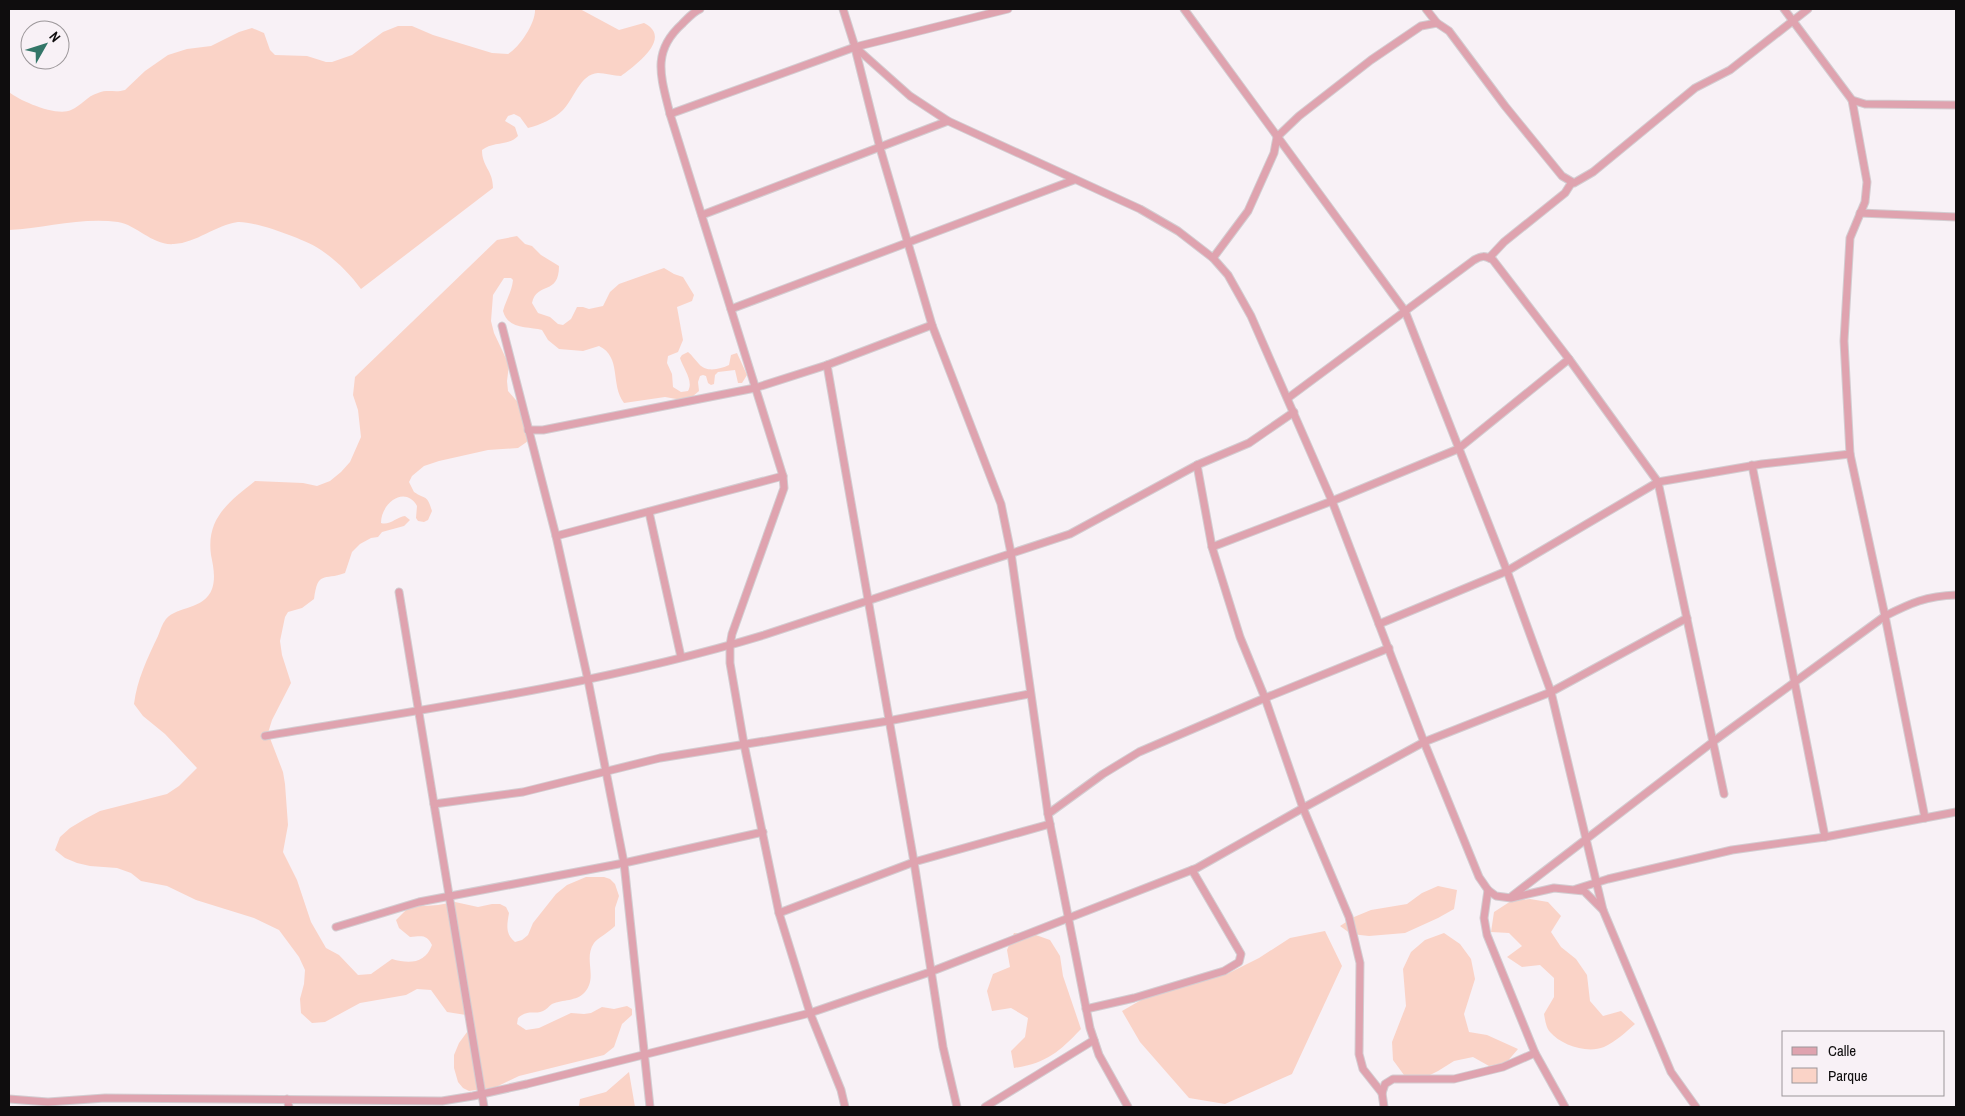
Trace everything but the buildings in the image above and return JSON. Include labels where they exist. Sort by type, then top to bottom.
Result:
[{"type":"street","points":[[700,9],[673,32],[662,49],[660,71],[670,114],[783,476],[784,488],[732,634],[730,662],[744,744],[779,913],[810,1013],[841,1090],[845,1107]]},
{"type":"street","points":[[843,9],[855,47],[880,148],[932,325],[1001,504],[1011,554],[1029,694],[1048,814],[1086,1010],[1099,1054],[1128,1107]]},
{"type":"street","points":[[670,114],[855,47],[1008,9]]},
{"type":"street","points":[[1184,9],[1405,312],[1507,571],[1551,692],[1603,910],[1671,1072],[1696,1107]]},
{"type":"street","points":[[1426,9],[1437,23],[1448,31],[1505,106],[1562,176],[1572,182],[1581,180],[1593,172],[1695,88],[1730,70],[1808,9]]},
{"type":"street","points":[[1784,9],[1852,100],[1867,182],[1864,202],[1850,238],[1844,341],[1850,454],[1885,616],[1925,818]]},
{"type":"street","points":[[1214,258],[1248,211],[1274,153],[1277,137],[1299,116],[1372,60],[1421,26],[1437,23]]},
{"type":"street","points":[[855,47],[910,96],[948,121],[1140,209],[1178,230],[1214,258],[1228,276],[1251,316],[1294,412],[1332,501],[1424,742],[1479,877],[1488,890],[1496,896],[1511,898],[1554,888],[1584,891],[1603,910]]},
{"type":"street","points":[[1852,100],[1864,104],[1956,105]]},
{"type":"street","points":[[702,215],[948,121]]},
{"type":"street","points":[[731,309],[907,241],[1074,180]]},
{"type":"street","points":[[1489,258],[1504,242],[1565,193],[1572,182]]},
{"type":"street","points":[[1860,214],[1956,216]]},
{"type":"street","points":[[1288,398],[1474,260],[1481,256],[1489,258],[1569,359],[1658,482],[1724,794]]},
{"type":"street","points":[[528,430],[543,430],[755,388],[827,365],[932,325]]},
{"type":"street","points":[[502,326],[556,536],[588,680],[624,863],[650,1107]]},
{"type":"street","points":[[1212,547],[1332,501],[1458,449],[1569,359]]},
{"type":"street","points":[[827,365],[914,862],[943,1047],[957,1107]]},
{"type":"street","points":[[265,736],[588,680],[730,645],[1070,534],[1197,465],[1249,443],[1294,412]]},
{"type":"street","points":[[1379,624],[1507,571],[1658,482],[1752,465],[1850,454]]},
{"type":"street","points":[[1197,465],[1212,547],[1240,637],[1265,698],[1302,808],[1348,917],[1360,963],[1359,1054],[1362,1069],[1382,1093]]},
{"type":"street","points":[[1752,465],[1825,837]]},
{"type":"street","points":[[556,536],[783,476]]},
{"type":"street","points":[[649,512],[671,620],[681,657]]},
{"type":"street","points":[[399,592],[484,1107]]},
{"type":"street","points":[[1511,898],[1714,741],[1885,616],[1915,601],[1956,594]]},
{"type":"street","points":[[9,1099],[48,1102],[105,1098],[288,1103],[442,1101],[482,1094],[810,1013],[930,972],[1192,870],[1424,742],[1551,692],[1687,618]]},
{"type":"street","points":[[1048,814],[1103,774],[1139,752],[1388,648]]},
{"type":"street","points":[[434,804],[523,792],[660,758],[888,721],[1029,694]]},
{"type":"street","points":[[1573,890],[1596,882],[1732,850],[1825,837],[1956,812]]},
{"type":"street","points":[[779,913],[914,862],[1050,824]]},
{"type":"street","points":[[336,927],[419,902],[624,863],[763,832]]},
{"type":"street","points":[[1086,1010],[1134,998],[1224,971],[1239,962],[1240,954],[1192,870]]},
{"type":"street","points":[[1488,890],[1484,918],[1487,935],[1535,1053],[1564,1107]]},
{"type":"street","points":[[985,1107],[1094,1040]]},
{"type":"street","points":[[1384,1107],[1382,1093],[1385,1084],[1393,1079],[1454,1079],[1503,1067],[1535,1053]]},
{"type":"green space","points":[[535,9],[580,9],[619,30],[644,23],[652,29],[655,36],[653,44],[642,59],[621,76],[598,73],[586,78],[563,110],[547,121],[528,128],[520,117],[514,114],[508,116],[505,121],[515,127],[518,136],[510,141],[491,145],[482,150],[482,156],[493,182],[493,188],[361,289],[337,263],[314,246],[281,232],[246,223],[230,224],[190,241],[174,244],[159,242],[132,227],[118,222],[77,222],[9,230],[9,92],[21,100],[39,107],[65,112],[78,106],[94,94],[105,91],[125,90],[145,71],[168,55],[187,49],[211,46],[239,32],[252,28],[264,33],[270,50],[275,55],[307,56],[326,62],[332,62],[352,55],[383,32],[398,26],[412,26],[433,35],[492,53],[508,54],[513,51],[526,34],[533,21]]},
{"type":"green space","points":[[517,236],[525,244],[532,246],[541,255],[559,266],[558,275],[552,285],[538,292],[535,296],[532,303],[538,313],[550,317],[558,324],[563,325],[571,319],[577,307],[589,309],[603,306],[610,292],[619,284],[664,268],[683,277],[694,295],[692,301],[677,307],[683,340],[678,352],[668,356],[667,363],[672,374],[673,387],[681,392],[688,391],[690,387],[689,379],[680,358],[688,352],[706,369],[718,369],[729,365],[731,355],[737,353],[747,375],[742,383],[738,383],[735,370],[718,372],[715,375],[714,384],[711,385],[708,383],[706,376],[700,376],[698,382],[699,391],[692,397],[682,400],[665,397],[624,403],[617,388],[611,357],[599,346],[583,351],[559,349],[548,340],[542,330],[520,326],[509,321],[503,311],[513,280],[511,278],[504,278],[493,295],[491,321],[494,333],[509,365],[508,391],[529,415],[534,433],[531,439],[518,448],[488,450],[424,466],[412,476],[409,482],[414,492],[426,498],[429,502],[432,511],[428,520],[424,522],[418,521],[416,518],[417,506],[412,500],[406,497],[394,499],[385,509],[381,523],[384,524],[405,516],[410,520],[404,526],[382,532],[378,537],[371,538],[360,544],[352,552],[345,573],[320,580],[317,584],[314,599],[302,608],[288,612],[285,617],[280,641],[282,655],[291,683],[272,720],[268,733],[283,772],[285,784],[288,825],[283,852],[297,880],[311,922],[326,948],[339,955],[358,975],[371,974],[392,959],[404,962],[416,961],[425,956],[429,951],[432,945],[426,937],[410,937],[399,928],[396,920],[411,905],[417,903],[425,906],[455,902],[478,907],[500,904],[506,907],[509,913],[508,932],[515,942],[522,940],[528,935],[533,923],[556,894],[567,885],[586,877],[604,877],[610,879],[615,884],[619,896],[615,908],[615,926],[596,941],[591,949],[591,974],[589,986],[585,992],[574,999],[556,1002],[543,1011],[525,1014],[518,1018],[517,1024],[526,1030],[539,1028],[571,1013],[584,1014],[591,1013],[602,1007],[614,1009],[627,1006],[632,1009],[632,1015],[622,1024],[614,1047],[604,1055],[519,1076],[496,1087],[469,1091],[458,1082],[454,1068],[454,1055],[459,1043],[470,1028],[466,1015],[447,1012],[431,990],[417,989],[406,995],[360,1003],[325,1022],[312,1023],[301,1013],[300,999],[305,970],[299,957],[279,930],[254,918],[196,900],[167,886],[141,881],[131,873],[117,868],[77,863],[65,858],[55,850],[60,837],[85,819],[100,811],[167,794],[179,786],[197,768],[165,734],[143,716],[134,704],[137,686],[143,670],[166,619],[203,601],[212,589],[214,576],[210,542],[212,531],[221,512],[236,496],[255,481],[303,483],[317,486],[330,481],[341,472],[350,462],[361,437],[358,410],[353,395],[355,377],[497,240]]},
{"type":"green space","points":[[1438,886],[1457,890],[1454,909],[1405,933],[1369,936],[1351,934],[1340,926],[1354,917],[1371,910],[1407,904],[1422,893]]},
{"type":"green space","points":[[1530,899],[1548,902],[1561,916],[1551,932],[1561,947],[1576,959],[1587,975],[1590,1001],[1603,1016],[1621,1011],[1635,1024],[1604,1047],[1582,1049],[1561,1041],[1550,1032],[1544,1014],[1554,997],[1554,978],[1540,965],[1522,967],[1507,957],[1522,946],[1509,933],[1491,932],[1494,912],[1511,901]]},
{"type":"green space","points":[[1325,931],[1342,966],[1292,1074],[1225,1104],[1189,1098],[1140,1042],[1122,1011],[1155,992],[1227,974],[1259,958],[1290,938]]},
{"type":"green space","points":[[1014,933],[1033,934],[1050,940],[1060,956],[1063,976],[1081,1029],[1059,1050],[1044,1060],[1014,1068],[1011,1051],[1025,1037],[1028,1018],[1011,1008],[992,1011],[987,991],[993,974],[1010,967],[1007,950]]},
{"type":"green space","points":[[1444,933],[1460,944],[1471,959],[1475,979],[1464,1014],[1469,1032],[1487,1035],[1518,1049],[1506,1063],[1489,1066],[1473,1057],[1454,1061],[1422,1079],[1404,1075],[1393,1060],[1392,1042],[1406,1006],[1403,969],[1411,952],[1425,940]]},
{"type":"green space","points":[[629,1072],[635,1107],[579,1107],[580,1099],[606,1092]]}]
